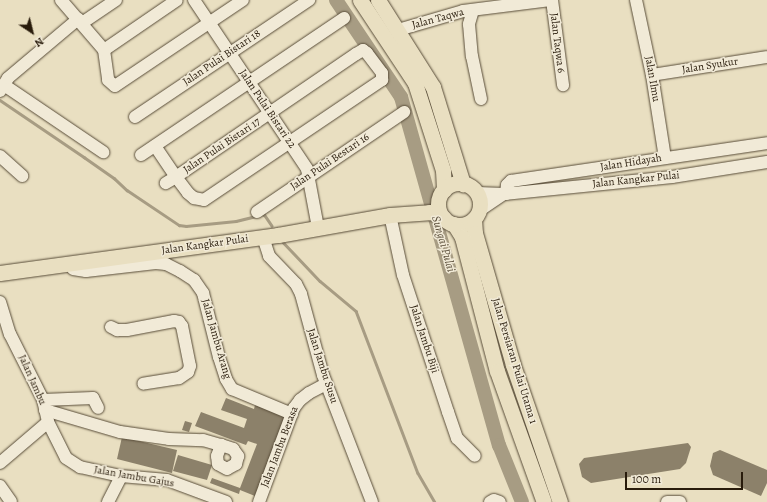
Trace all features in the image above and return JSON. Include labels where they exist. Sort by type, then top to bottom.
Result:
[{"type":"main road","name":"Jalan Persiaran Pulai Utama 1","points":[[360,0],[415,83],[443,170],[438,207],[462,237],[497,371],[544,502]]},
{"type":"main road","points":[[378,0],[433,88],[463,184]]},
{"type":"main road","points":[[463,184],[473,188],[480,200],[477,214],[465,224],[438,207],[449,186],[463,184]]},
{"type":"main road","name":"Jalan Kangkar Pulai","points":[[0,273],[263,237],[390,214],[438,207]]},
{"type":"main road","name":"Jalan Persiaran Pulai Utama 1","points":[[477,214],[475,233],[513,365],[560,502]]},
{"type":"street","points":[[61,0],[104,50],[108,80],[115,86],[243,0]]},
{"type":"street","points":[[103,152],[2,88],[8,78],[80,21],[116,0]]},
{"type":"street","points":[[104,50],[177,0]]},
{"type":"street","name":"Jalan Pulai Bistari 22","points":[[194,0],[307,169],[318,228]]},
{"type":"street","name":"Jalan Pulai Bistari 18","points":[[135,117],[309,0]]},
{"type":"street","name":"Jalan Taqwa","points":[[398,30],[473,10],[551,0]]},
{"type":"street","name":"Jalan Taqwa 6","points":[[551,0],[563,85]]},
{"type":"street","name":"Jalan Ilmu","points":[[636,0],[652,76],[665,158]]},
{"type":"street","points":[[473,10],[469,24],[472,56],[481,99]]},
{"type":"street","points":[[141,155],[344,18]]},
{"type":"street","name":"Jalan Pulai Bistari 17","points":[[171,180],[356,54],[363,50],[367,53],[382,73],[382,80],[290,142]]},
{"type":"street","name":"Jalan Syukur","points":[[652,76],[767,57]]},
{"type":"street","name":"Jalan Pulai Bestari 16","points":[[257,212],[404,112]]},
{"type":"street","points":[[155,146],[171,180],[194,198],[204,200],[290,142]]},
{"type":"street","name":"Jalan Hidayah","points":[[505,194],[507,184],[511,181],[767,143]]},
{"type":"street","points":[[0,156],[22,176]]},
{"type":"street","name":"Jalan Kangkar Pulai","points":[[477,193],[505,194],[672,177],[767,162]]},
{"type":"street","points":[[575,172],[577,186]]},
{"type":"street","name":"Jalan Kangkar Pulai","points":[[477,214],[505,194]]},
{"type":"street","name":"Jalan Jambu Biji","points":[[390,214],[403,275],[457,438],[475,456]]},
{"type":"street","name":"Jalan Jambu Susu","points":[[263,237],[269,256],[296,284],[301,294],[317,359],[372,502]]},
{"type":"street","name":"Jalan Jambu Arang","points":[[73,269],[86,271],[156,263],[166,264],[194,280],[203,293],[219,357],[226,378],[232,389],[292,414]]},
{"type":"street","name":"Jalan Jambu","points":[[0,307],[10,334],[66,458]]},
{"type":"street","points":[[111,327],[117,330],[127,330],[174,321],[179,322],[182,326],[190,366],[188,372],[179,378],[143,384]]},
{"type":"street","name":"Jalan Jambu Berasa","points":[[259,502],[292,414],[300,400],[309,392],[326,384]]},
{"type":"street","points":[[0,464],[46,411],[93,398],[98,408]]},
{"type":"street","points":[[46,411],[120,432],[168,439],[203,440],[221,445]]},
{"type":"street","name":"Jalan Jambu Gajus","points":[[66,458],[80,467],[121,476],[167,480],[226,502]]},
{"type":"street","points":[[108,502],[121,476]]},
{"type":"street","points":[[0,486],[11,502]]},
{"type":"street","points":[[490,502],[494,500],[500,502]]},
{"type":"street","points":[[668,502],[680,502]]},
{"type":"building","points":[[226,398],[254,409],[255,405],[290,418],[276,439],[255,496],[240,490],[239,494],[210,483],[212,478],[240,488],[257,444],[248,441],[246,445],[195,426],[201,412],[244,428],[247,419],[221,410]]},
{"type":"building","points":[[185,421],[192,423],[189,432],[182,430]]},
{"type":"building","points":[[122,437],[177,450],[172,473],[117,459]]},
{"type":"building","points":[[688,443],[691,447],[686,463],[680,469],[591,483],[582,477],[579,464],[584,458]]},
{"type":"building","points":[[720,450],[767,470],[767,483],[761,496],[713,475],[710,466],[713,453]]},
{"type":"building","points":[[178,455],[212,465],[207,480],[173,471]]},
{"type":"waterway","name":"Sungai Pulai","points":[[336,0],[401,97],[499,445],[522,502]]},
{"type":"waterway","points":[[0,100],[84,157],[114,178],[127,190],[179,225],[186,226],[236,221],[256,216]]},
{"type":"waterway","points":[[263,215],[264,214],[272,226]]},
{"type":"waterway","points":[[282,241],[320,281],[356,311],[418,473],[435,502]]}]
